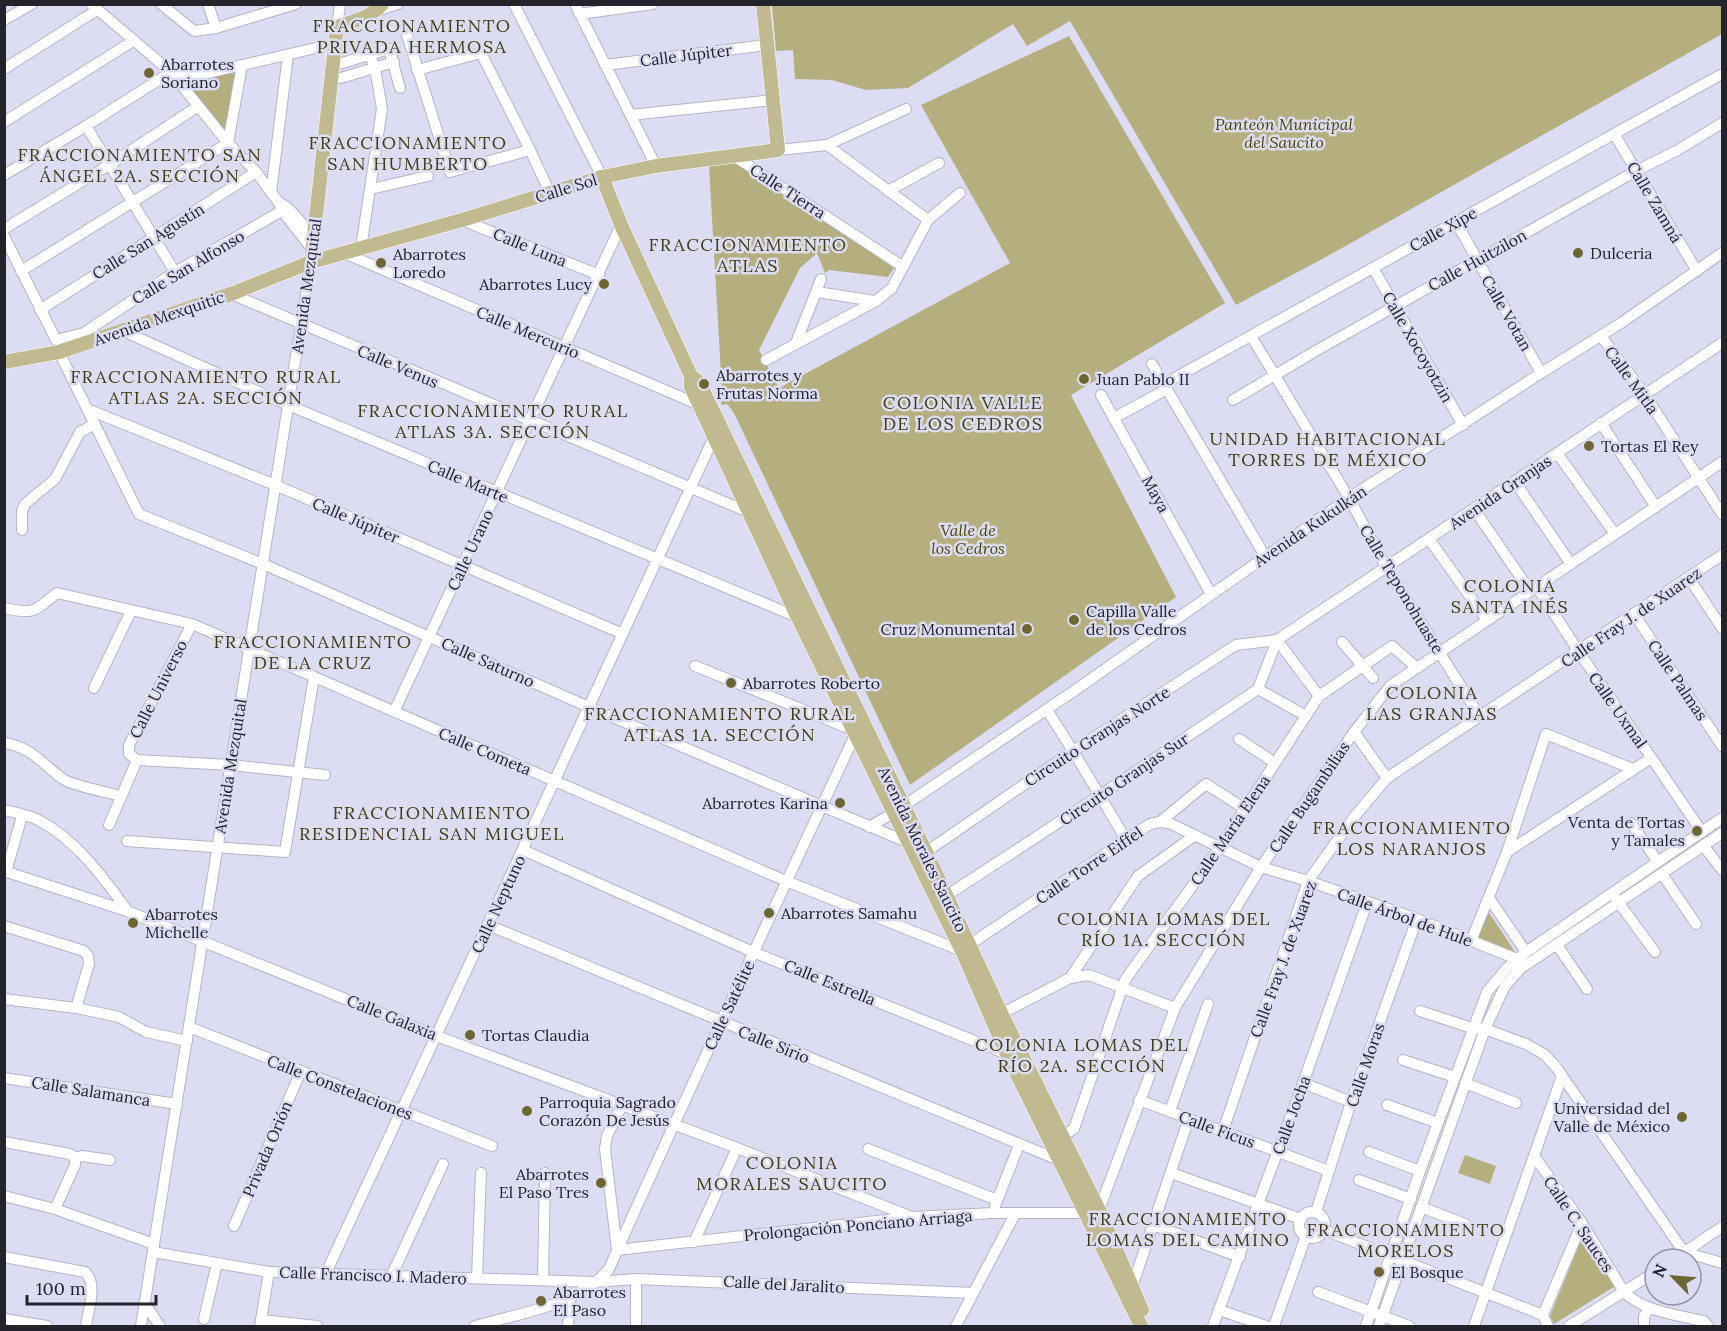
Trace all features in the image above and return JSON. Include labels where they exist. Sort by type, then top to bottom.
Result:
[{"type":"main road","points":[[763,4],[778,150]]},
{"type":"main road","points":[[337,27],[379,8]]},
{"type":"main road","name":"Avenida Mezquital","points":[[312,249],[337,27]]},
{"type":"main road","name":"Calle Sol","points":[[312,249],[344,253],[602,177],[656,166],[778,150]]},
{"type":"main road","name":"Avenida Morales Saucito","points":[[602,177],[621,225],[691,376],[691,387],[699,405],[749,513],[816,625],[858,732]]},
{"type":"main road","name":"Avenida Mexquitic","points":[[4,362],[58,346],[123,331],[231,294],[312,249]]},
{"type":"main road","name":"Avenida Morales Saucito","points":[[691,376],[699,382],[765,519],[798,618],[898,809],[926,852],[997,1017],[1099,1210],[1132,1287],[1145,1326]]},
{"type":"main road","name":"Avenida Morales Saucito","points":[[898,809],[909,843],[966,948]]},
{"type":"main road","name":"Avenida Morales Saucito","points":[[997,1017],[1007,1054],[1061,1161],[1084,1213],[1145,1326]]},
{"type":"street","points":[[4,20],[32,4]]},
{"type":"street","points":[[161,4],[194,31],[216,28],[296,4]]},
{"type":"street","points":[[207,4],[216,28]]},
{"type":"street","points":[[256,4],[261,15]]},
{"type":"street","points":[[337,27],[340,4]]},
{"type":"street","points":[[379,8],[398,4]]},
{"type":"street","name":"Avenida Morales Saucito","points":[[514,4],[602,177]]},
{"type":"street","points":[[653,4],[577,9],[656,166]]},
{"type":"street","points":[[4,69],[94,7],[171,72],[197,107],[256,172],[312,249]]},
{"type":"street","points":[[407,35],[450,172],[530,150]]},
{"type":"street","points":[[4,122],[133,40]]},
{"type":"street","name":"Calle Júpiter","points":[[605,65],[767,45]]},
{"type":"street","points":[[4,175],[171,72],[195,76],[320,47]]},
{"type":"street","points":[[342,63],[369,53],[389,49],[400,88]]},
{"type":"street","points":[[362,248],[382,109],[375,68],[369,53]]},
{"type":"street","points":[[417,70],[481,53],[550,194]]},
{"type":"street","points":[[271,193],[288,55]]},
{"type":"street","points":[[341,78],[394,63]]},
{"type":"street","points":[[21,271],[228,143],[242,65]]},
{"type":"street","name":"Calle Xipe","points":[[1114,418],[1251,336],[1722,74]]},
{"type":"street","points":[[630,115],[773,100]]},
{"type":"street","points":[[4,228],[109,165],[197,107]]},
{"type":"street","name":"Calle Sol","points":[[778,150],[827,145],[843,140],[906,109]]},
{"type":"street","name":"Calle Huitzilon","points":[[1233,400],[1636,171],[1678,150],[1722,123]]},
{"type":"street","points":[[86,126],[175,272]]},
{"type":"street","name":"Calle Zamná","points":[[1614,134],[1697,271]]},
{"type":"street","points":[[827,145],[928,220]]},
{"type":"street","name":"Calle Tierra","points":[[734,156],[902,266]]},
{"type":"street","points":[[888,191],[939,163]]},
{"type":"street","name":"Calle San Agustín","points":[[40,310],[256,172]]},
{"type":"street","points":[[371,189],[428,176]]},
{"type":"street","points":[[766,360],[876,301],[892,288],[928,220],[960,194]]},
{"type":"street","name":"Calle San Alfonso","points":[[58,346],[84,333],[175,272],[283,207]]},
{"type":"street","name":"Calle Luna","points":[[462,219],[598,275]]},
{"type":"street","name":"Calle Votan","points":[[1456,222],[1541,373]]},
{"type":"street","name":"Calle Urano","points":[[394,712],[621,225]]},
{"type":"street","name":"Calle Saturno","points":[[4,236],[139,514],[263,564],[589,707],[909,843]]},
{"type":"street","name":"Avenida Mezquital","points":[[141,1326],[312,249]]},
{"type":"street","name":"Calle Mercurio","points":[[344,253],[713,411]]},
{"type":"street","name":"Avenida Kukulkán","points":[[898,809],[1047,710],[1349,498],[1601,336],[1722,253]]},
{"type":"street","name":"Calle Xocoyotzin","points":[[1373,268],[1463,425]]},
{"type":"street","points":[[796,343],[821,279]]},
{"type":"street","points":[[817,292],[876,301]]},
{"type":"street","name":"Calle Venus","points":[[231,294],[765,519]]},
{"type":"street","name":"Calle Marte","points":[[123,331],[288,405],[816,625]]},
{"type":"street","name":"Calle Teponohuaste","points":[[1251,336],[1349,498],[1386,567],[1480,717]]},
{"type":"street","name":"Calle Mitla","points":[[1601,336],[1645,395],[1722,514]]},
{"type":"street","name":"Avenida Granjas","points":[[1277,640],[1722,343]]},
{"type":"street","points":[[1152,364],[1265,556]]},
{"type":"street","name":"Maya","points":[[1101,395],[1211,594]]},
{"type":"street","name":"Calle Júpiter","points":[[87,409],[275,485],[623,634]]},
{"type":"street","points":[[1601,423],[1656,507]]},
{"type":"street","points":[[22,530],[22,511],[25,504],[55,479],[80,432],[95,424]]},
{"type":"street","name":"Calle Neptuno","points":[[326,1273],[714,437]]},
{"type":"street","points":[[1557,453],[1615,534]]},
{"type":"street","name":"Calle Bugambilias","points":[[1099,1210],[1175,1008],[1261,867],[1354,732],[1390,686],[1722,462]]},
{"type":"street","points":[[1515,482],[1571,564]]},
{"type":"street","name":"Calle Uxmal","points":[[1474,509],[1579,652],[1702,832]]},
{"type":"street","points":[[1429,539],[1487,620]]},
{"type":"street","name":"Calle Fray J. de Xuarez","points":[[1223,1131],[1308,881],[1355,816],[1387,778],[1722,555]]},
{"type":"street","points":[[1689,578],[1722,628]]},
{"type":"street","name":"Calle Cometa","points":[[4,608],[30,612],[40,608],[57,593],[192,624],[786,882],[966,948]]},
{"type":"street","points":[[94,688],[131,611]]},
{"type":"street","name":"Calle Palmas","points":[[1634,614],[1722,746]]},
{"type":"street","name":"Calle Universo","points":[[109,825],[133,757],[129,745],[192,624]]},
{"type":"street","points":[[1277,640],[1258,689],[1306,716]]},
{"type":"street","points":[[1277,640],[1319,696]]},
{"type":"street","name":"Circuito Granjas Norte","points":[[926,852],[1074,751],[1236,645],[1277,640]]},
{"type":"street","points":[[1342,642],[1373,678]]},
{"type":"street","name":"Calle María Elena","points":[[1062,1137],[1074,1129],[1125,980],[1220,847],[1319,696],[1392,646],[1417,668]]},
{"type":"street","points":[[695,666],[858,732]]},
{"type":"street","points":[[127,841],[285,852],[314,677]]},
{"type":"street","name":"Circuito Granjas Sur","points":[[946,896],[1100,796],[1258,689]]},
{"type":"street","points":[[1047,710],[1127,841]]},
{"type":"street","name":"Calle Satélite","points":[[475,1326],[514,1321],[570,1299],[609,1269],[673,1124],[858,732]]},
{"type":"street","points":[[1354,732],[1387,778]]},
{"type":"street","points":[[1471,941],[1507,852],[1546,734],[1633,769]]},
{"type":"street","points":[[1239,739],[1275,763]]},
{"type":"street","points":[[4,743],[25,749],[47,764],[64,780],[121,796]]},
{"type":"street","points":[[133,757],[325,775]]},
{"type":"street","points":[[1507,852],[1651,758]]},
{"type":"street","name":"Calle Torre Eiffel","points":[[966,948],[1150,824],[1160,822],[1206,784],[1245,809]]},
{"type":"street","points":[[869,827],[898,809]]},
{"type":"street","points":[[4,810],[38,819],[57,832],[97,869],[127,911]]},
{"type":"street","points":[[5,872],[22,816]]},
{"type":"street","points":[[1381,1322],[1465,1083],[1485,1029],[1505,986],[1521,969],[1557,945],[1658,862],[1722,818]]},
{"type":"street","name":"Calle Árbol de Hule","points":[[1160,822],[1169,823],[1261,867],[1416,919],[1517,959]]},
{"type":"street","points":[[1631,823],[1658,862]]},
{"type":"street","points":[[1366,1326],[1420,1171],[1487,992],[1517,959],[1527,952],[1615,898],[1662,874],[1722,833]]},
{"type":"street","points":[[1070,978],[1138,876],[1194,836]]},
{"type":"street","points":[[1703,845],[1722,870]]},
{"type":"street","name":"Calle Estrella","points":[[522,850],[753,952],[1007,1054]]},
{"type":"street","name":"Calle Galaxia","points":[[5,872],[127,911],[437,1036],[737,1148],[912,1217]]},
{"type":"street","points":[[1662,874],[1696,924]]},
{"type":"street","points":[[1489,898],[1527,952]]},
{"type":"street","points":[[1615,898],[1656,952]]},
{"type":"street","name":"Calle Jocha","points":[[1213,1326],[1304,1083],[1367,903]]},
{"type":"street","name":"Calle Moras","points":[[1316,1212],[1351,1102],[1416,919]]},
{"type":"street","name":"Calle Sirio","points":[[488,925],[1061,1161]]},
{"type":"street","points":[[4,926],[84,951],[88,956],[88,964],[76,1008]]},
{"type":"street","points":[[1557,945],[1587,989]]},
{"type":"street","points":[[997,1017],[1070,978],[1089,975],[1175,1008]]},
{"type":"street","points":[[4,999],[76,1008],[118,1017],[146,1032],[187,1041]]},
{"type":"street","points":[[1170,1111],[1208,1004]]},
{"type":"street","points":[[1420,1011],[1472,1028],[1485,1029],[1526,1044],[1545,1055],[1681,1247]]},
{"type":"street","name":"Calle Constelaciones","points":[[189,1027],[492,1146]]},
{"type":"street","points":[[1403,1060],[1455,1077]]},
{"type":"street","name":"Privada Orión","points":[[234,1226],[301,1071]]},
{"type":"street","points":[[1474,1326],[1562,1076]]},
{"type":"street","name":"Calle Salamanca","points":[[4,1078],[177,1104]]},
{"type":"street","points":[[1304,1083],[1351,1102]]},
{"type":"street","points":[[1465,1083],[1516,1103]]},
{"type":"street","name":"Calle Ficus","points":[[1139,1100],[1329,1171]]},
{"type":"street","points":[[617,1250],[605,1149],[607,1136],[622,1105]]},
{"type":"street","points":[[1387,1105],[1438,1123]]},
{"type":"street","points":[[1132,1287],[1189,1118]]},
{"type":"street","points":[[4,1142],[70,1154],[75,1158]]},
{"type":"street","points":[[993,1213],[1019,1145]]},
{"type":"street","points":[[694,1242],[737,1148]]},
{"type":"street","points":[[868,1149],[997,1200]]},
{"type":"street","points":[[1369,1152],[1420,1171]]},
{"type":"street","points":[[75,1158],[82,1156],[110,1160]]},
{"type":"street","name":"Calle C. Sauces","points":[[1534,1156],[1582,1223],[1624,1292]]},
{"type":"street","points":[[55,1209],[75,1165],[75,1158]]},
{"type":"street","points":[[391,1277],[443,1164]]},
{"type":"street","points":[[477,1278],[482,1173]]},
{"type":"street","points":[[543,1280],[545,1173]]},
{"type":"street","points":[[1171,1173],[1301,1219]]},
{"type":"street","points":[[1359,1180],[1411,1199]]},
{"type":"street","name":"Calle Francisco I. Madero","points":[[4,1196],[55,1209],[154,1248],[217,1263],[269,1272],[594,1282]]},
{"type":"street","points":[[1422,1207],[1465,1224]]},
{"type":"street","name":"Prolongación Ponciano Arriaga","points":[[617,1250],[912,1217],[993,1213],[1084,1213],[1099,1210]]},
{"type":"street","points":[[1316,1212],[1323,1217],[1324,1230],[1318,1236],[1306,1236],[1300,1227],[1301,1219],[1307,1213],[1316,1212]]},
{"type":"street","points":[[956,1326],[1015,1214]]},
{"type":"street","points":[[1543,1315],[1582,1223]]},
{"type":"street","points":[[1153,1225],[1240,1257]]},
{"type":"street","points":[[1692,1247],[1722,1227]]},
{"type":"street","points":[[1324,1230],[1543,1315],[1548,1326]]},
{"type":"street","points":[[1274,1326],[1306,1236]]},
{"type":"street","points":[[4,1257],[85,1272],[92,1285],[86,1326]]},
{"type":"street","points":[[1703,1258],[1722,1263]]},
{"type":"street","points":[[204,1319],[217,1263]]},
{"type":"street","points":[[269,1272],[261,1323],[317,1326]]},
{"type":"street","points":[[636,1279],[636,1326]]},
{"type":"street","name":"Calle del Jaralito","points":[[594,1282],[636,1279],[973,1293]]},
{"type":"street","points":[[1569,1326],[1643,1280]]},
{"type":"street","points":[[1318,1292],[1371,1312],[1381,1322],[1409,1326]]},
{"type":"street","points":[[1624,1292],[1632,1300],[1650,1308],[1706,1324]]},
{"type":"street","points":[[568,1326],[570,1299]]},
{"type":"street","points":[[145,1304],[160,1326]]},
{"type":"street","points":[[1644,1326],[1644,1316],[1650,1308]]},
{"type":"street","points":[[1219,1310],[1266,1326]]},
{"type":"street","points":[[4,1319],[47,1326]]},
{"type":"green space","name":"Panteón Municipal del Saucito","points":[[1722,4],[1722,34],[1326,257],[1236,305],[1070,21],[1027,46],[1013,24],[908,88],[866,90],[832,80],[795,79],[793,50],[776,51],[772,5]]},
{"type":"green space","name":"Valle de los Cedros","points":[[1069,36],[1225,303],[1071,395],[1176,597],[910,785],[734,413],[727,404],[721,405],[709,165],[739,162],[894,268],[888,277],[829,270],[825,273],[817,253],[800,268],[759,350],[779,388],[1010,263],[921,105]]},
{"type":"green space","points":[[239,71],[227,139],[182,85]]},
{"type":"green space","points":[[1488,911],[1517,955],[1476,940]]},
{"type":"green space","points":[[1465,1155],[1496,1166],[1490,1184],[1458,1173]]},
{"type":"green space","points":[[1584,1233],[1617,1285],[1554,1324],[1550,1316]]},
{"type":"place","name":"Abarrotes Soriano","points":[[149,73]]},
{"type":"place","name":"Dulceria","points":[[1578,253]]},
{"type":"place","name":"Abarrotes Loredo","points":[[381,263]]},
{"type":"place","name":"Abarrotes Lucy","points":[[604,284]]},
{"type":"place","name":"Juan Pablo II","points":[[1084,379]]},
{"type":"place","name":"Abarrotes y Frutas Norma","points":[[704,384]]},
{"type":"place","name":"Tortas El Rey","points":[[1589,446]]},
{"type":"place","name":"Capilla Valle de los Cedros","points":[[1074,620]]},
{"type":"place","name":"Cruz Monumental","points":[[1027,629]]},
{"type":"place","name":"Abarrotes Roberto","points":[[731,683]]},
{"type":"place","name":"Abarrotes Karina","points":[[840,803]]},
{"type":"place","name":"Venta de Tortas y Tamales","points":[[1697,831]]},
{"type":"place","name":"Abarrotes Samahu","points":[[769,913]]},
{"type":"place","name":"Abarrotes Michelle","points":[[133,923]]},
{"type":"place","name":"Tortas Claudia","points":[[470,1035]]},
{"type":"place","name":"Parroquia Sagrado Corazón De Jesús","points":[[527,1111]]},
{"type":"place","name":"Universidad del Valle de México","points":[[1682,1117]]},
{"type":"place","name":"Abarrotes El Paso Tres","points":[[601,1183]]},
{"type":"place","name":"El Bosque","points":[[1379,1272]]},
{"type":"place","name":"Abarrotes El Paso","points":[[541,1301]]},
{"type":"district","name":"FRACCIONAMIENTO PRIVADA HERMOSA","points":[[412,36]]},
{"type":"district","name":"FRACCIONAMIENTO SAN HUMBERTO","points":[[408,152]]},
{"type":"district","name":"FRACCIONAMIENTO SAN ÁNGEL 2A. SECCIÓN","points":[[140,164]]},
{"type":"district","name":"FRACCIONAMIENTO ATLAS","points":[[748,254]]},
{"type":"district","name":"FRACCIONAMIENTO RURAL ATLAS 2A. SECCIÓN","points":[[206,386]]},
{"type":"district","name":"COLONIA VALLE DE LOS CEDROS","points":[[963,412]]},
{"type":"district","name":"FRACCIONAMIENTO RURAL ATLAS 3A. SECCIÓN","points":[[493,420]]},
{"type":"district","name":"UNIDAD HABITACIONAL TORRES DE MÉXICO","points":[[1328,448]]},
{"type":"district","name":"COLONIA SANTA INÉS","points":[[1510,595]]},
{"type":"district","name":"FRACCIONAMIENTO DE LA CRUZ","points":[[313,651]]},
{"type":"district","name":"COLONIA LAS GRANJAS","points":[[1432,702]]},
{"type":"district","name":"FRACCIONAMIENTO RURAL ATLAS 1A. SECCIÓN","points":[[720,723]]},
{"type":"district","name":"FRACCIONAMIENTO RESIDENCIAL SAN MIGUEL","points":[[432,822]]},
{"type":"district","name":"FRACCIONAMIENTO LOS NARANJOS","points":[[1412,837]]},
{"type":"district","name":"COLONIA LOMAS DEL RÍO 1A. SECCIÓN","points":[[1164,928]]},
{"type":"district","name":"COLONIA LOMAS DEL RÍO 2A. SECCIÓN","points":[[1082,1054]]},
{"type":"district","name":"COLONIA MORALES SAUCITO","points":[[792,1172]]},
{"type":"district","name":"FRACCIONAMIENTO LOMAS DEL CAMINO","points":[[1188,1228]]},
{"type":"district","name":"FRACCIONAMIENTO MORELOS","points":[[1406,1239]]}]
